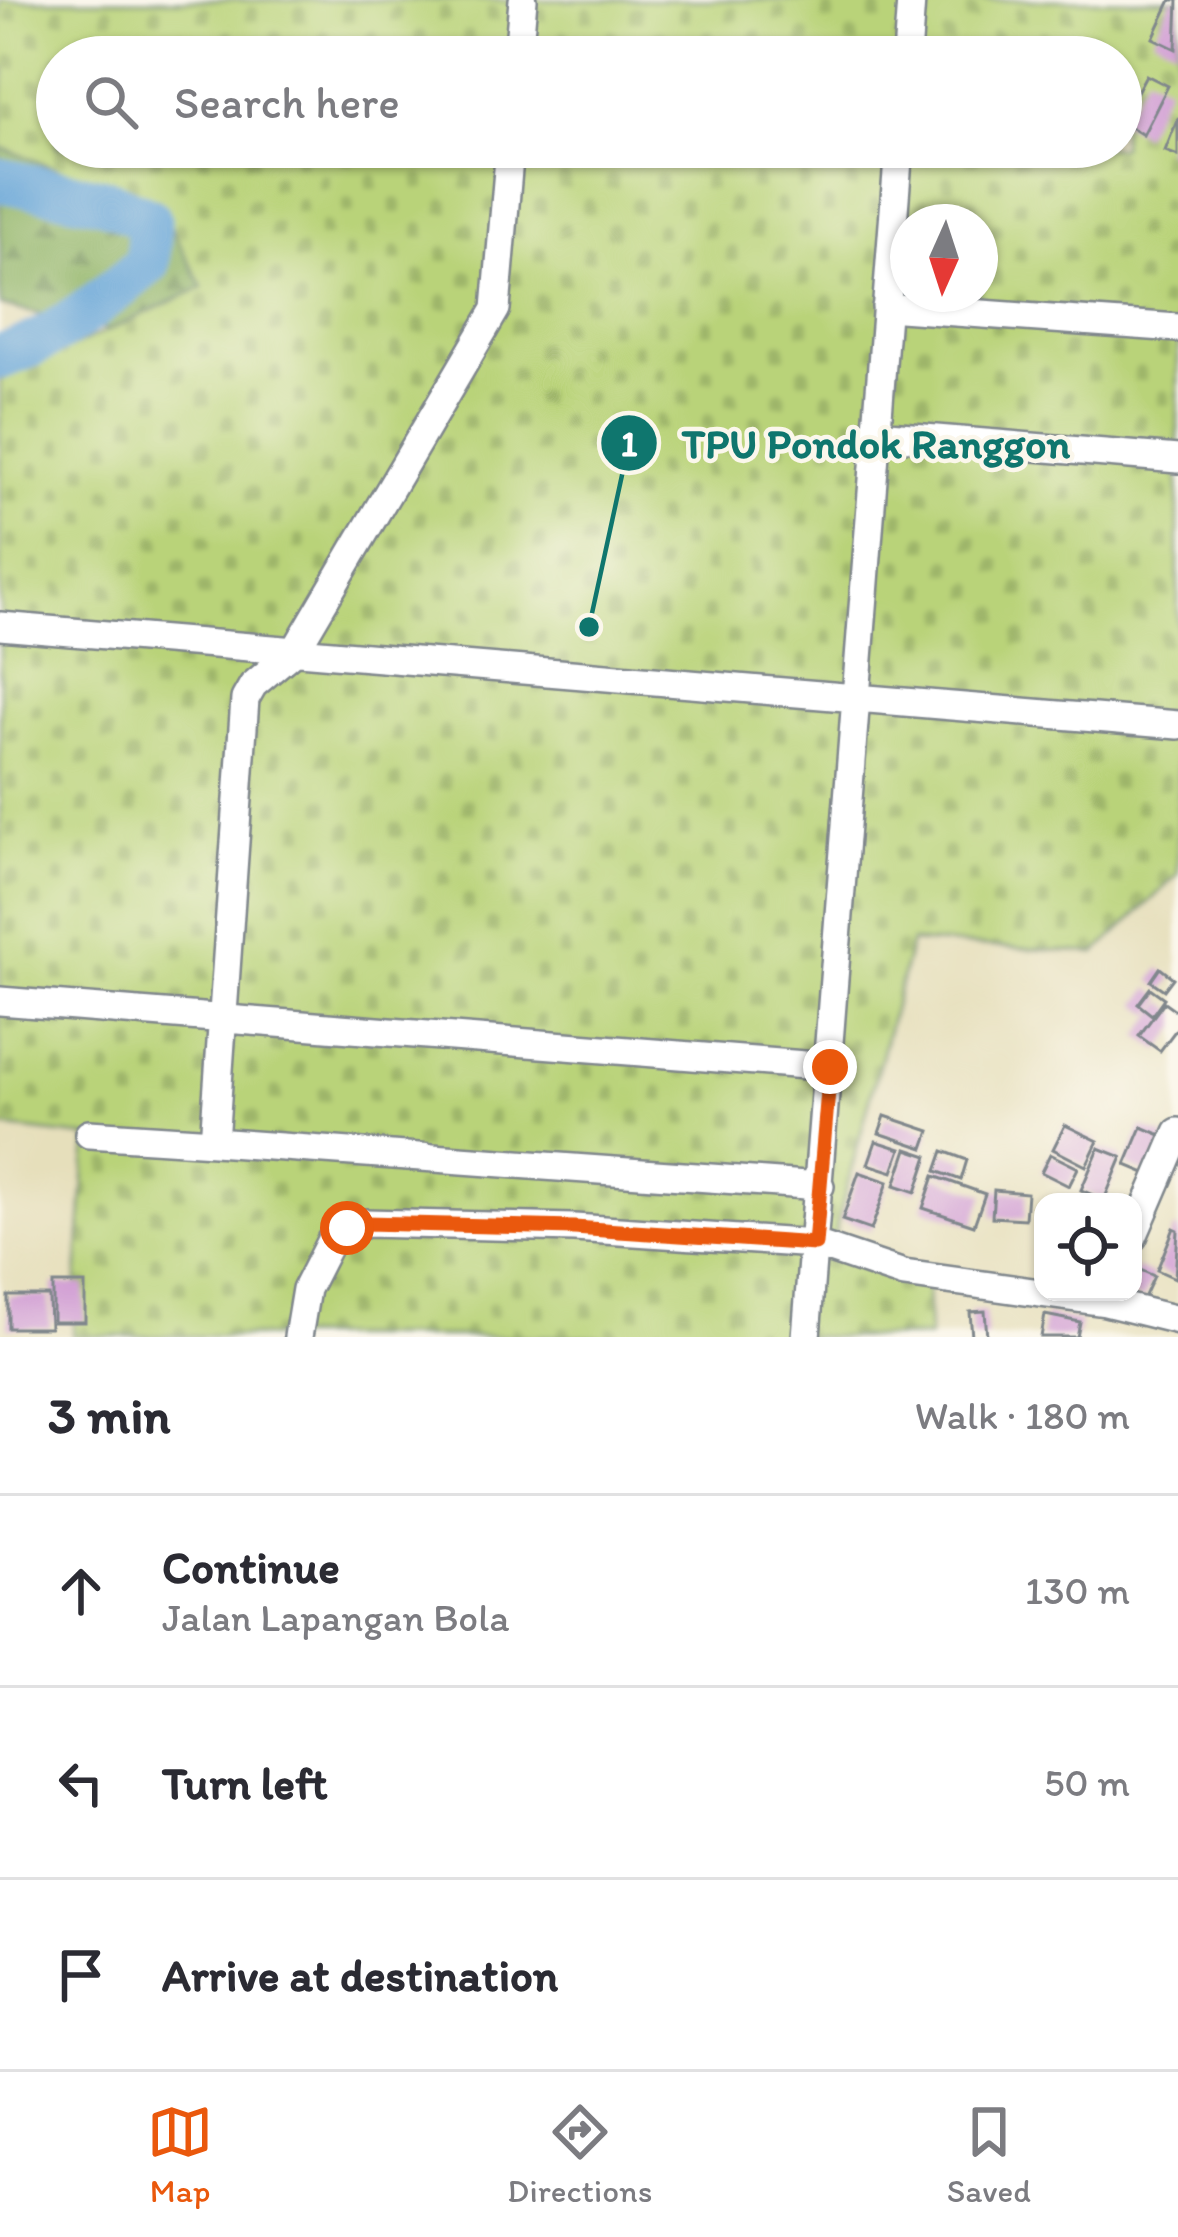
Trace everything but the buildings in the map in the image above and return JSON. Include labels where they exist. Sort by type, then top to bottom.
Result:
[{"type":"street","points":[[520,36],[524,0]]},
{"type":"street","points":[[908,36],[911,0]]},
{"type":"street","points":[[214,1142],[245,699],[253,685],[296,649],[496,309],[508,168]]},
{"type":"street","points":[[806,1337],[897,168]]},
{"type":"street","points":[[886,307],[1178,328]]},
{"type":"street","points":[[875,434],[1178,459]]},
{"type":"street","points":[[0,626],[1178,724]]},
{"type":"street","points":[[0,1000],[830,1067]]},
{"type":"street","points":[[1142,1216],[1178,1132]]},
{"type":"street","points":[[89,1134],[820,1186]]},
{"type":"street","points":[[298,1337],[306,1289],[331,1240],[365,1223],[574,1228],[815,1244],[904,1274],[1034,1289]]},
{"type":"street","points":[[1120,1301],[1178,1320]]},
{"type":"green space","points":[[0,0],[1178,0],[1178,874],[1096,953],[911,942],[829,1255],[927,1287],[929,1337],[73,1336],[87,1137],[0,1127],[0,380],[203,287],[160,208],[55,168],[1142,168],[1142,36],[36,36],[36,161],[0,147],[5,71],[0,64]]},
{"type":"green space","points":[[0,147],[36,161],[36,168],[55,168],[160,208],[204,288],[109,331],[0,305]]},
{"type":"waterway","points":[[0,180],[107,201],[149,220],[148,263],[60,329],[0,357]]},
{"type":"place","name":"TPU Pondok Ranggon","points":[[589,627]]},
{"type":"route","points":[[347,1228],[365,1223],[574,1228],[815,1244],[830,1067]]}]
